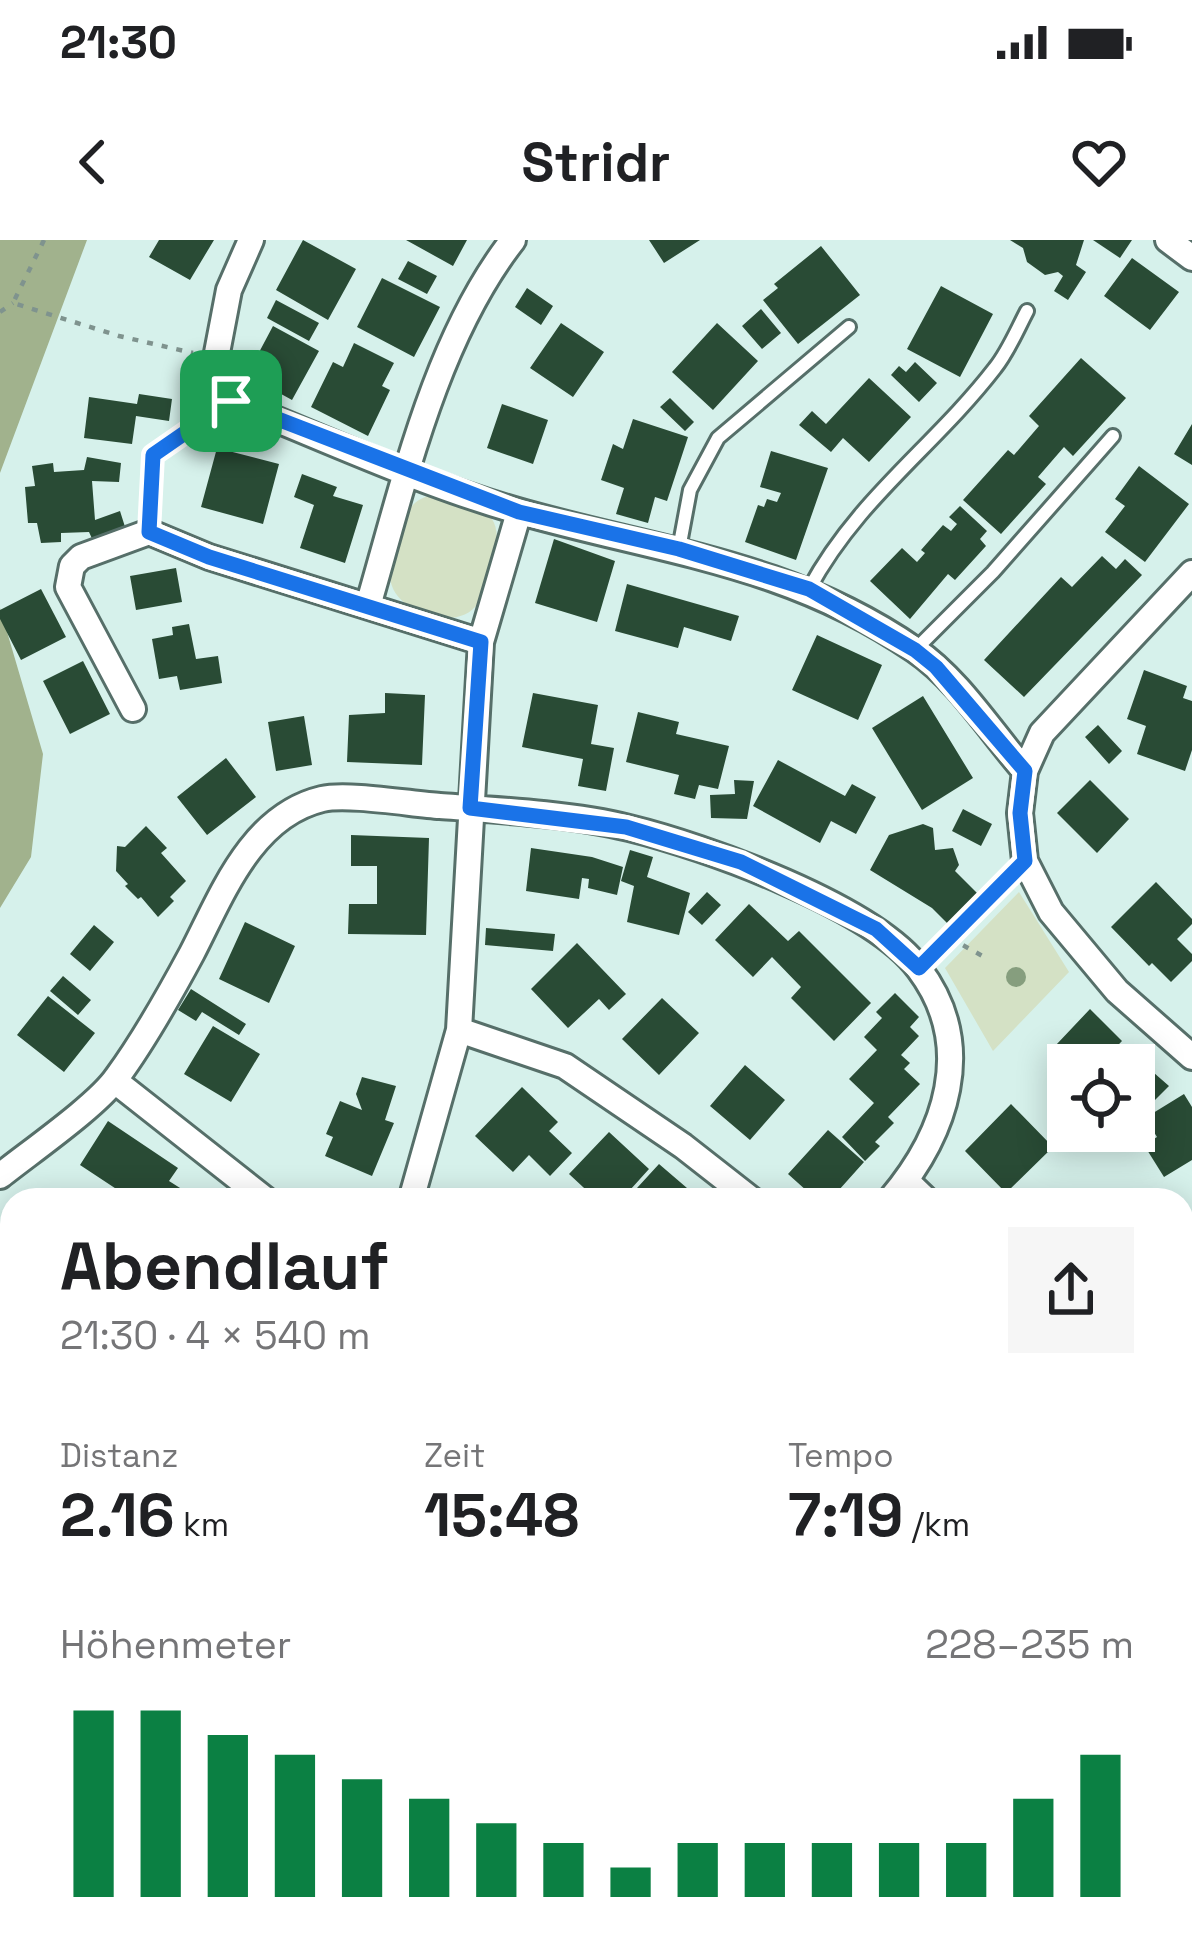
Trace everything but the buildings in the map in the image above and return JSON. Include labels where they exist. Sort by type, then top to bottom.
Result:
[{"type":"street","points":[[250,240],[229,290],[216,358],[231,401],[519,512],[679,549],[809,589],[936,667],[1025,771]]},
{"type":"street","points":[[368,606],[408,471],[473,300],[513,240]]},
{"type":"street","points":[[1168,240],[1192,258]]},
{"type":"street","points":[[414,1188],[459,1030],[481,642],[519,512]]},
{"type":"street","points":[[134,709],[68,587],[72,566],[81,557],[149,532],[209,557],[481,642]]},
{"type":"street","points":[[1192,573],[1042,734],[1025,771],[1020,813],[1025,861],[1052,912],[1118,992],[1192,1057]]},
{"type":"street","points":[[0,1177],[115,1081],[190,956],[234,869],[278,820],[324,798],[470,808],[626,827],[741,862],[876,929],[919,968],[949,1042],[949,1096],[900,1188]]},
{"type":"street","points":[[459,1030],[565,1066],[737,1188]]},
{"type":"street","points":[[115,1081],[251,1188]]},
{"type":"lane","points":[[809,589],[831,547],[999,364],[1027,311]]},
{"type":"lane","points":[[679,549],[690,490],[718,439],[850,327]]},
{"type":"lane","points":[[149,532],[153,455],[231,401]]},
{"type":"lane","points":[[915,650],[993,572],[1113,436]]},
{"type":"lane","points":[[910,1176],[922,1188]]},
{"type":"path","points":[[0,313],[13,303],[44,240]]},
{"type":"path","points":[[13,303],[119,337],[216,358]]},
{"type":"path","points":[[919,968],[1025,861]]},
{"type":"path","points":[[950,938],[988,959]]},
{"type":"shaded area","points":[[0,240],[87,240],[0,473]]},
{"type":"shaded area","points":[[437,494],[485,512],[496,529],[493,559],[478,603],[458,617],[419,612],[398,596],[390,578],[407,513],[417,501]]},
{"type":"shaded area","points":[[0,608],[43,754],[31,857],[0,908]]},
{"type":"shaded area","points":[[1019,892],[1069,972],[993,1051],[945,968]]},
{"type":"route","points":[[231,401],[519,512],[679,549],[809,589],[915,650],[936,667],[1025,771],[1020,813],[1025,861],[919,968],[876,929],[741,862],[626,827],[470,808],[481,642],[209,557],[149,532],[153,455],[231,401]]}]
